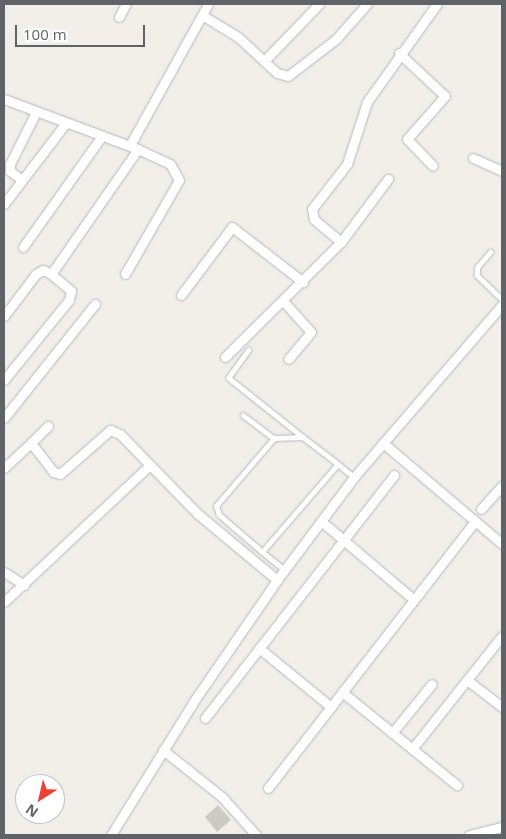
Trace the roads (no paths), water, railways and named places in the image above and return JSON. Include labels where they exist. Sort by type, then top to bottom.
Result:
[{"type":"street","points":[[118,17],[126,4]]},
{"type":"street","points":[[50,274],[134,147],[208,4]]},
{"type":"street","points":[[202,15],[238,37],[283,76],[294,73],[336,39],[367,4]]},
{"type":"street","points":[[341,242],[314,219],[312,209],[347,164],[368,102],[399,53],[437,4]]},
{"type":"street","points":[[265,60],[316,5]]},
{"type":"street","points":[[399,53],[445,96],[407,139],[410,146],[433,166]]},
{"type":"street","points":[[4,99],[65,124],[134,147],[170,164],[179,180],[125,274]]},
{"type":"street","points":[[22,180],[10,171],[10,164],[36,112]]},
{"type":"street","points":[[4,204],[65,124]]},
{"type":"street","points":[[23,247],[102,136]]},
{"type":"street","points":[[473,158],[502,171]]},
{"type":"street","points":[[225,357],[284,302],[341,242],[388,179]]},
{"type":"street","points":[[181,295],[232,227],[303,282]]},
{"type":"street","points":[[4,316],[36,274],[43,270],[68,287],[71,295],[4,380]]},
{"type":"street","points":[[284,302],[311,332],[288,359]]},
{"type":"street","points":[[4,418],[96,304]]},
{"type":"street","points":[[111,835],[163,750],[284,570],[354,477],[502,306]]},
{"type":"street","points":[[4,468],[48,426]]},
{"type":"street","points":[[31,443],[54,472],[60,474],[104,432],[114,431],[198,514],[277,580]]},
{"type":"street","points":[[383,443],[502,544]]},
{"type":"street","points":[[4,602],[150,465]]},
{"type":"street","points":[[204,718],[394,475]]},
{"type":"street","points":[[481,509],[502,486]]},
{"type":"street","points":[[321,521],[414,600]]},
{"type":"street","points":[[268,788],[475,522]]},
{"type":"street","points":[[4,572],[24,585]]},
{"type":"street","points":[[412,749],[502,636]]},
{"type":"street","points":[[259,648],[331,707]]},
{"type":"street","points":[[467,680],[502,707]]},
{"type":"street","points":[[392,733],[432,684]]},
{"type":"street","points":[[342,692],[457,785]]},
{"type":"street","points":[[163,750],[222,798],[256,835]]},
{"type":"street","points":[[469,835],[502,827]]},
{"type":"lane","points":[[491,252],[478,267],[477,275],[502,298]]},
{"type":"lane","points":[[249,350],[229,378],[354,477]]},
{"type":"lane","points":[[243,416],[274,438],[303,437]]},
{"type":"lane","points":[[274,438],[216,506],[219,515],[284,570]]},
{"type":"lane","points":[[262,552],[338,464]]}]
